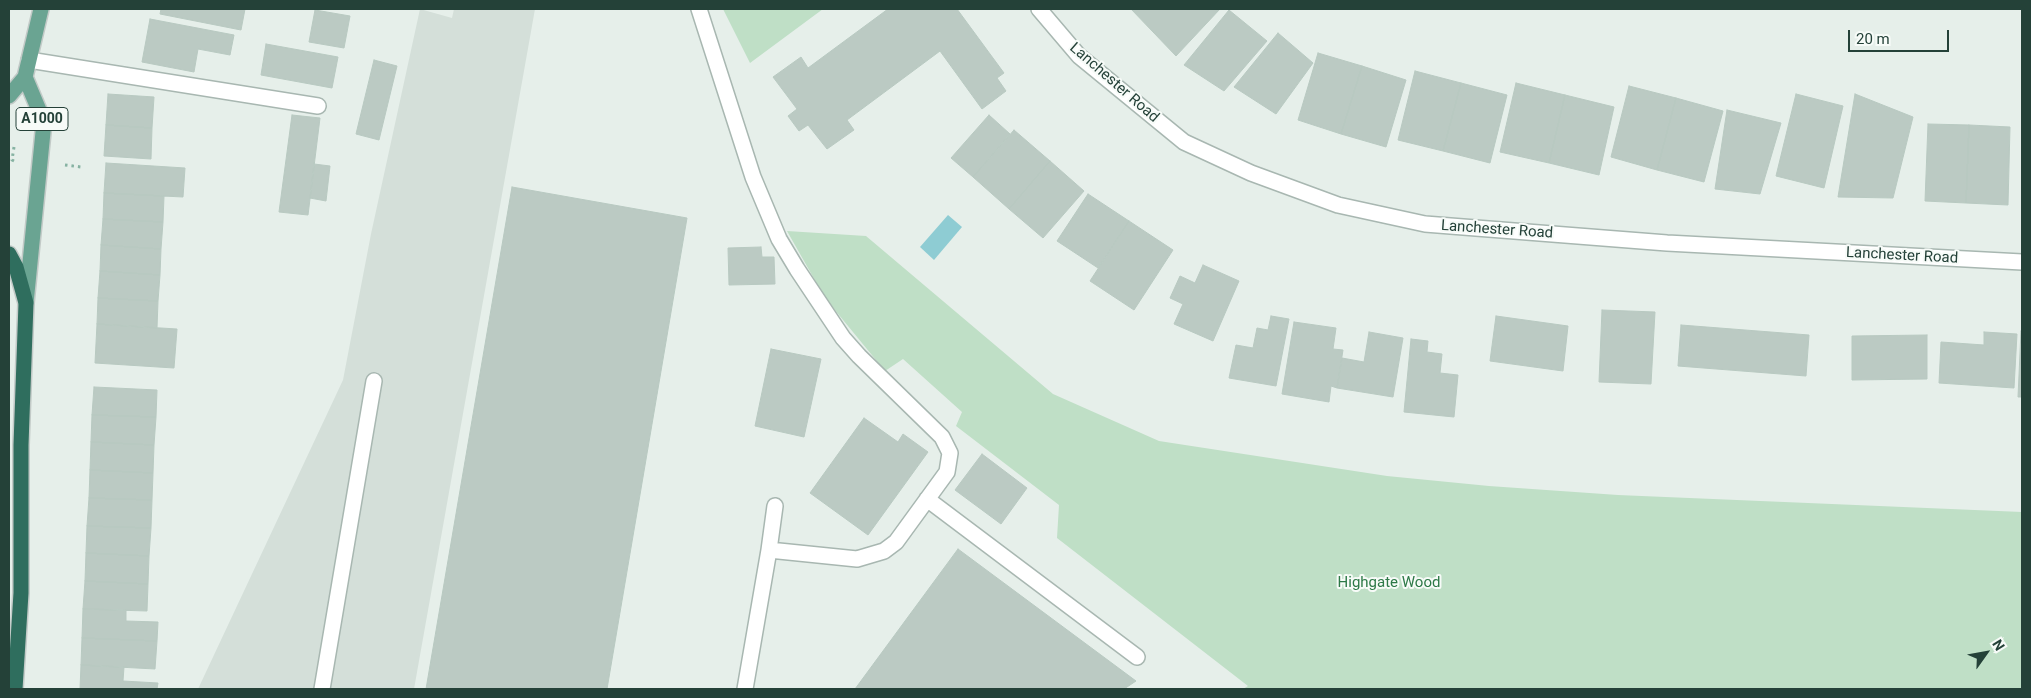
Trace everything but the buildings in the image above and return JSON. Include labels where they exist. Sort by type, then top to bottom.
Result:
[{"type":"highway","points":[[9,254],[16,267],[26,303],[15,442],[21,592],[12,662],[15,689]]},
{"type":"main road","points":[[25,77],[41,9]]},
{"type":"main road","name":"A1000","points":[[9,96],[25,77],[44,122],[26,303]]},
{"type":"street","points":[[699,9],[753,177],[779,239],[843,338],[942,438],[950,453],[947,472],[896,542],[884,551],[857,559],[768,550]]},
{"type":"street","name":"Lanchester Road","points":[[1039,9],[1079,56],[1184,142],[1251,173],[1338,204],[1425,224],[1667,243],[2022,262]]},
{"type":"street","points":[[28,60],[318,106]]},
{"type":"street","points":[[322,689],[374,381]]},
{"type":"street","points":[[927,499],[1137,657]]},
{"type":"street","points":[[745,689],[775,506]]},
{"type":"path","points":[[57,164],[81,167]]},
{"type":"shaded area","points":[[420,9],[452,18],[454,9],[535,9],[414,689],[198,689],[343,380],[371,234]]},
{"type":"green space","points":[[723,9],[823,9],[750,63]]},
{"type":"green space","name":"Highgate Wood","points":[[787,231],[866,236],[1053,394],[1159,441],[1387,476],[1489,486],[1618,495],[2022,512],[2022,689],[1243,689],[1248,686],[1057,538],[1059,505],[956,426],[962,412],[903,359],[885,371],[825,298]]},
{"type":"water","points":[[948,215],[962,227],[934,260],[920,247]]}]
